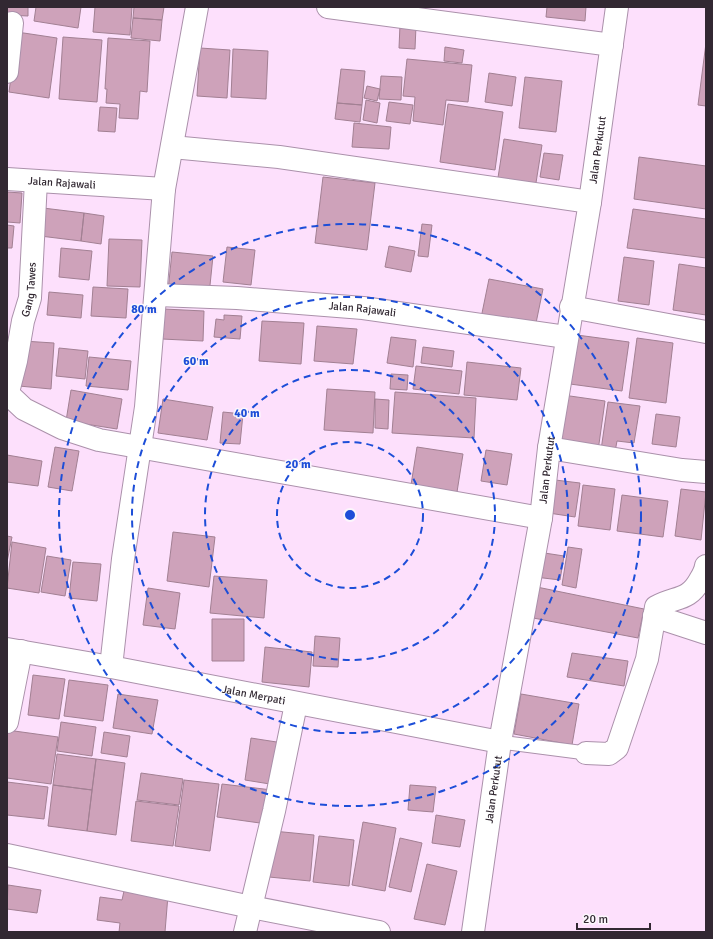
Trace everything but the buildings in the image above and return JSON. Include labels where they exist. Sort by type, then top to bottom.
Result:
[{"type":"street","points":[[111,667],[123,559],[146,407],[157,295],[164,189],[197,7]]},
{"type":"street","points":[[328,7],[612,45]]},
{"type":"street","name":"Jalan Perkutut","points":[[472,932],[500,742],[542,518],[549,448],[566,337],[590,202],[617,7]]},
{"type":"street","points":[[7,72],[12,23]]},
{"type":"street","points":[[172,147],[287,158],[590,202]]},
{"type":"street","name":"Jalan Rajawali","points":[[7,179],[164,189]]},
{"type":"street","name":"Gang Tawes","points":[[7,394],[16,361],[23,321],[30,298],[36,181]]},
{"type":"street","name":"Jalan Rajawali","points":[[157,295],[238,298],[363,308],[566,337]]},
{"type":"street","points":[[571,308],[706,332]]},
{"type":"street","points":[[7,394],[24,409],[62,428],[100,440],[542,518]]},
{"type":"street","points":[[549,448],[682,470],[706,472]]},
{"type":"street","points":[[586,753],[609,754],[617,748],[647,659],[656,607],[666,601],[682,598],[695,590],[706,571],[706,566]]},
{"type":"street","points":[[654,616],[706,633]]},
{"type":"street","points":[[7,722],[14,650]]},
{"type":"street","name":"Jalan Merpati","points":[[14,650],[111,667],[296,704],[500,742]]},
{"type":"street","points":[[245,932],[274,811],[296,704]]},
{"type":"street","points":[[7,855],[252,907],[379,932]]},
{"type":"lane","points":[[500,742],[586,753]]}]
